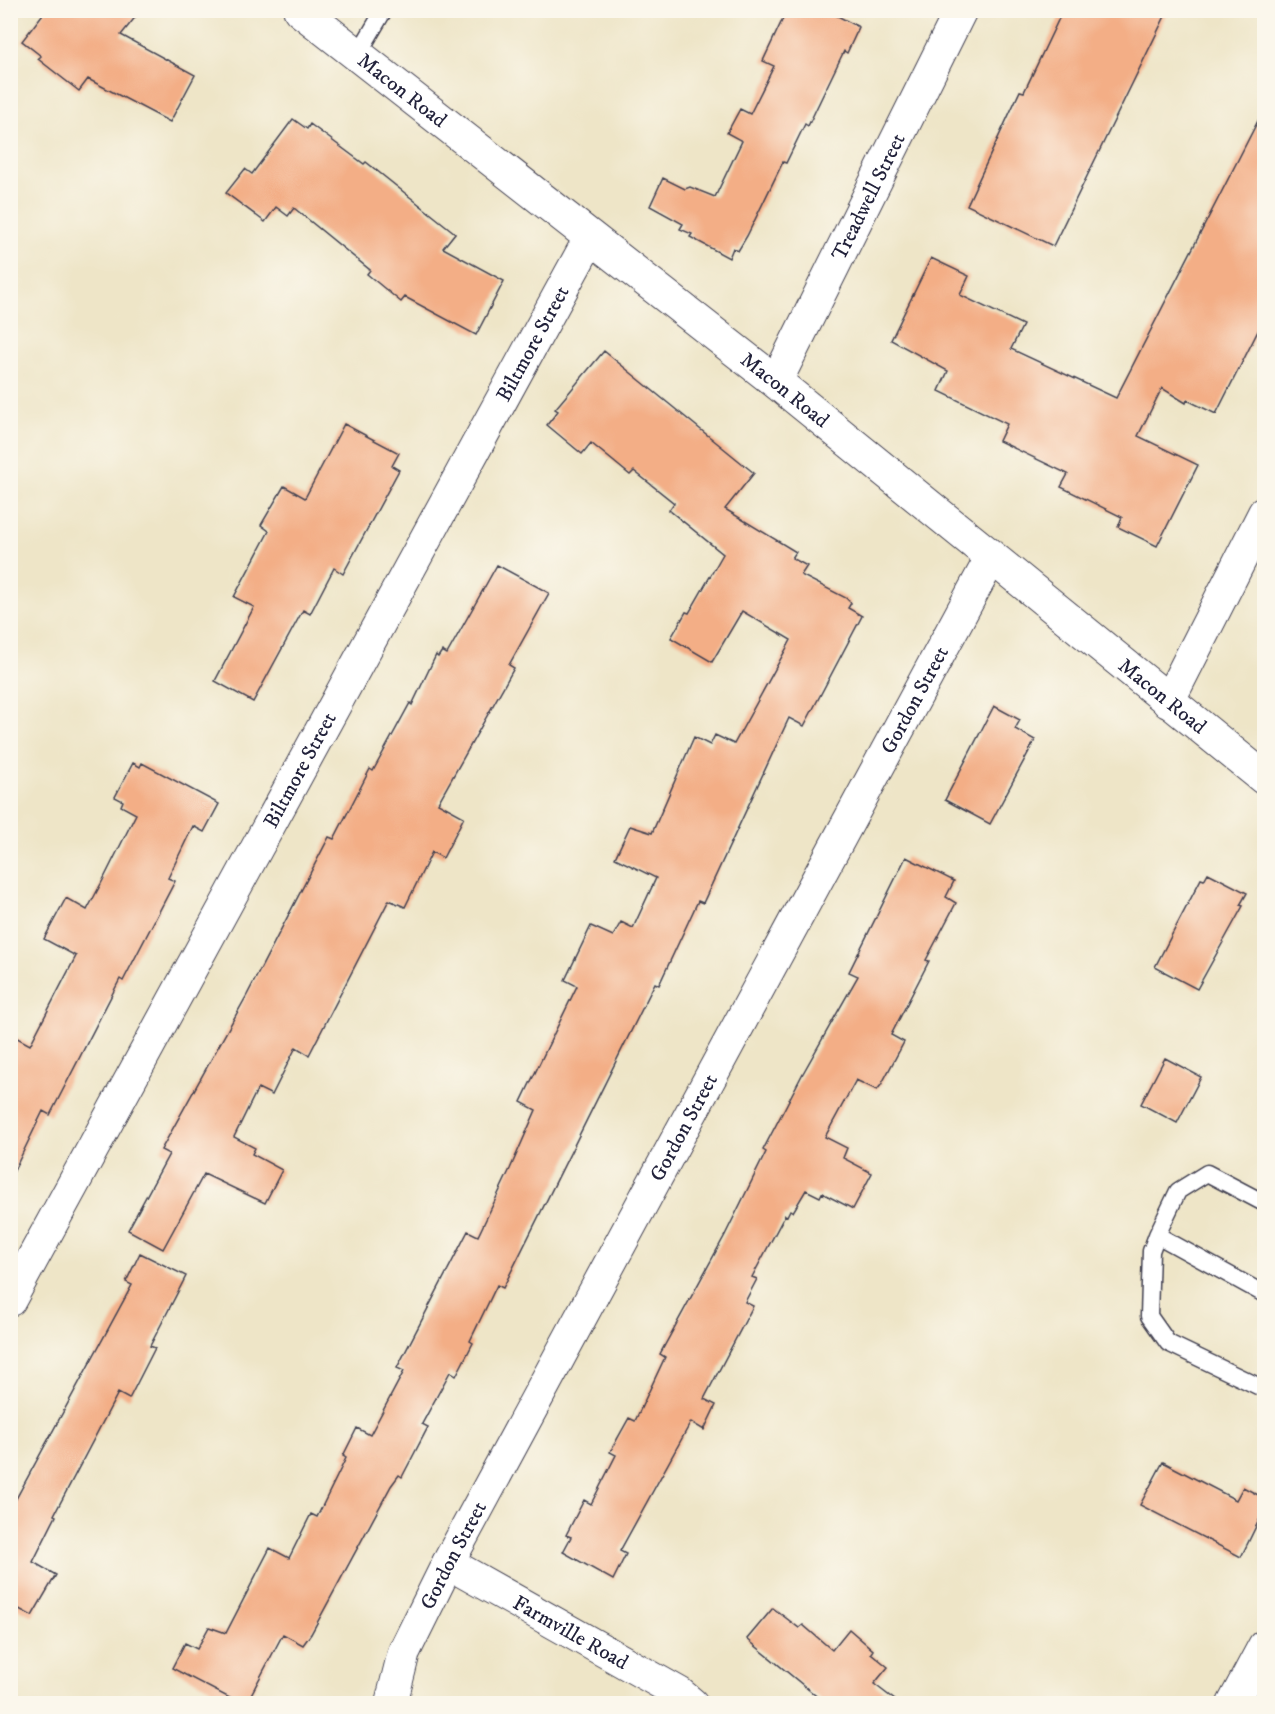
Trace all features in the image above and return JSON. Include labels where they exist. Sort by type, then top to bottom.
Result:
[{"type":"main road","name":"Macon Road","points":[[300,10],[776,382],[1264,778]]},
{"type":"street","name":"Treadwell Street","points":[[776,382],[961,10]]},
{"type":"street","name":"Biltmore Street","points":[[10,1300],[590,238]]},
{"type":"street","points":[[1168,702],[1264,513]]},
{"type":"street","name":"Gordon Street","points":[[391,1704],[404,1652],[448,1563],[991,558]]},
{"type":"street","name":"Farmville Road","points":[[448,1563],[679,1693],[692,1704]]},
{"type":"street","points":[[1233,1704],[1264,1646]]},
{"type":"lane","points":[[357,56],[384,10]]},
{"type":"lane","points":[[1264,1203],[1207,1173],[1178,1191],[1151,1251],[1149,1316],[1168,1342],[1264,1389]]},
{"type":"lane","points":[[1157,1235],[1264,1294]]},
{"type":"building","points":[[46,10],[141,10],[121,35],[195,75],[170,122],[88,79],[79,91],[38,59],[41,56],[22,41]]},
{"type":"building","points":[[787,10],[826,10],[859,27],[847,53],[844,51],[808,126],[805,124],[786,163],[783,162],[747,236],[738,251],[733,248],[729,258],[690,237],[692,234],[680,229],[683,224],[650,206],[663,178],[685,189],[690,187],[715,197],[742,141],[727,133],[740,109],[750,114],[774,66],[763,61]]},
{"type":"building","points":[[1063,10],[1168,10],[1053,246],[967,205],[1020,91],[1024,92]]},
{"type":"building","points":[[1264,109],[1264,319],[1216,414],[1187,400],[1186,403],[1162,388],[1138,436],[1198,465],[1157,546],[1118,527],[1122,517],[1061,487],[1068,474],[999,441],[1007,424],[939,391],[948,371],[891,340],[931,258],[969,276],[960,295],[1023,325],[1011,349],[1116,398]]},
{"type":"building","points":[[293,119],[307,129],[310,124],[364,164],[366,162],[455,233],[443,248],[504,281],[476,335],[405,297],[401,302],[367,274],[370,270],[294,208],[288,216],[276,207],[265,222],[226,193],[245,169],[252,174]]},
{"type":"building","points":[[604,351],[754,473],[725,509],[796,552],[792,558],[807,566],[801,575],[846,598],[851,603],[848,608],[862,616],[804,726],[789,718],[703,903],[698,901],[659,985],[655,983],[503,1288],[497,1285],[470,1341],[473,1343],[456,1376],[450,1372],[422,1424],[428,1427],[402,1477],[399,1475],[391,1486],[311,1634],[303,1645],[283,1634],[246,1704],[241,1704],[172,1668],[185,1643],[197,1649],[209,1627],[226,1633],[270,1548],[289,1558],[311,1514],[317,1517],[346,1458],[343,1456],[357,1428],[370,1435],[404,1371],[397,1368],[468,1231],[478,1236],[536,1110],[521,1102],[577,986],[565,980],[591,926],[613,936],[621,922],[633,928],[656,878],[615,858],[630,826],[652,833],[694,737],[710,745],[715,735],[734,744],[791,640],[742,611],[712,662],[671,638],[686,612],[689,613],[723,554],[669,510],[674,503],[634,471],[630,475],[591,443],[582,454],[547,425],[558,411],[555,409]]},
{"type":"building","points":[[344,424],[399,453],[392,466],[399,470],[343,574],[334,568],[310,614],[303,610],[253,702],[215,681],[254,607],[234,597],[269,531],[261,525],[284,486],[305,498]]},
{"type":"building","points":[[497,565],[549,593],[509,665],[514,668],[438,803],[464,817],[443,858],[432,852],[405,907],[389,900],[309,1055],[296,1047],[272,1095],[258,1088],[234,1137],[255,1148],[252,1154],[282,1170],[265,1203],[204,1174],[163,1249],[128,1230],[169,1154],[161,1150],[247,995],[329,837],[334,839],[370,769],[373,771],[410,703],[412,705],[436,655],[438,657],[442,651],[447,654]]},
{"type":"building","points":[[994,706],[1020,720],[1015,729],[1035,740],[990,824],[945,800]]},
{"type":"building","points":[[133,763],[140,767],[142,763],[219,804],[204,832],[193,826],[168,878],[175,881],[123,981],[120,979],[50,1115],[43,1111],[10,1179],[10,1034],[30,1045],[76,956],[44,939],[66,898],[87,910],[103,880],[136,814],[121,806],[123,801],[115,797]]},
{"type":"building","points":[[906,857],[954,881],[946,897],[956,903],[891,1035],[904,1042],[881,1085],[877,1090],[856,1080],[825,1137],[847,1148],[843,1158],[872,1173],[853,1209],[822,1193],[820,1197],[806,1190],[793,1212],[790,1210],[787,1216],[785,1215],[752,1277],[757,1279],[745,1302],[753,1306],[704,1399],[716,1405],[704,1430],[691,1422],[620,1551],[626,1554],[613,1580],[563,1552],[571,1537],[566,1535],[584,1500],[591,1504],[616,1455],[610,1452],[629,1418],[635,1421],[665,1357],[660,1354],[725,1235],[766,1152],[763,1150],[802,1075],[858,976],[849,972]]},
{"type":"building","points":[[1208,873],[1247,893],[1240,905],[1243,906],[1197,989],[1155,967],[1201,879],[1204,880]]},
{"type":"building","points":[[1165,1058],[1201,1077],[1177,1123],[1141,1104]]},
{"type":"building","points":[[140,1253],[186,1276],[150,1346],[155,1348],[129,1399],[118,1393],[54,1515],[56,1516],[33,1562],[56,1575],[32,1616],[12,1605],[10,1609],[10,1510],[132,1285],[126,1282]]},
{"type":"building","points":[[1163,1462],[1236,1500],[1243,1487],[1264,1498],[1264,1510],[1241,1557],[1140,1505]]},
{"type":"building","points":[[773,1608],[799,1628],[803,1625],[832,1650],[849,1629],[873,1650],[871,1653],[888,1667],[874,1684],[900,1704],[826,1704],[747,1639]]}]
